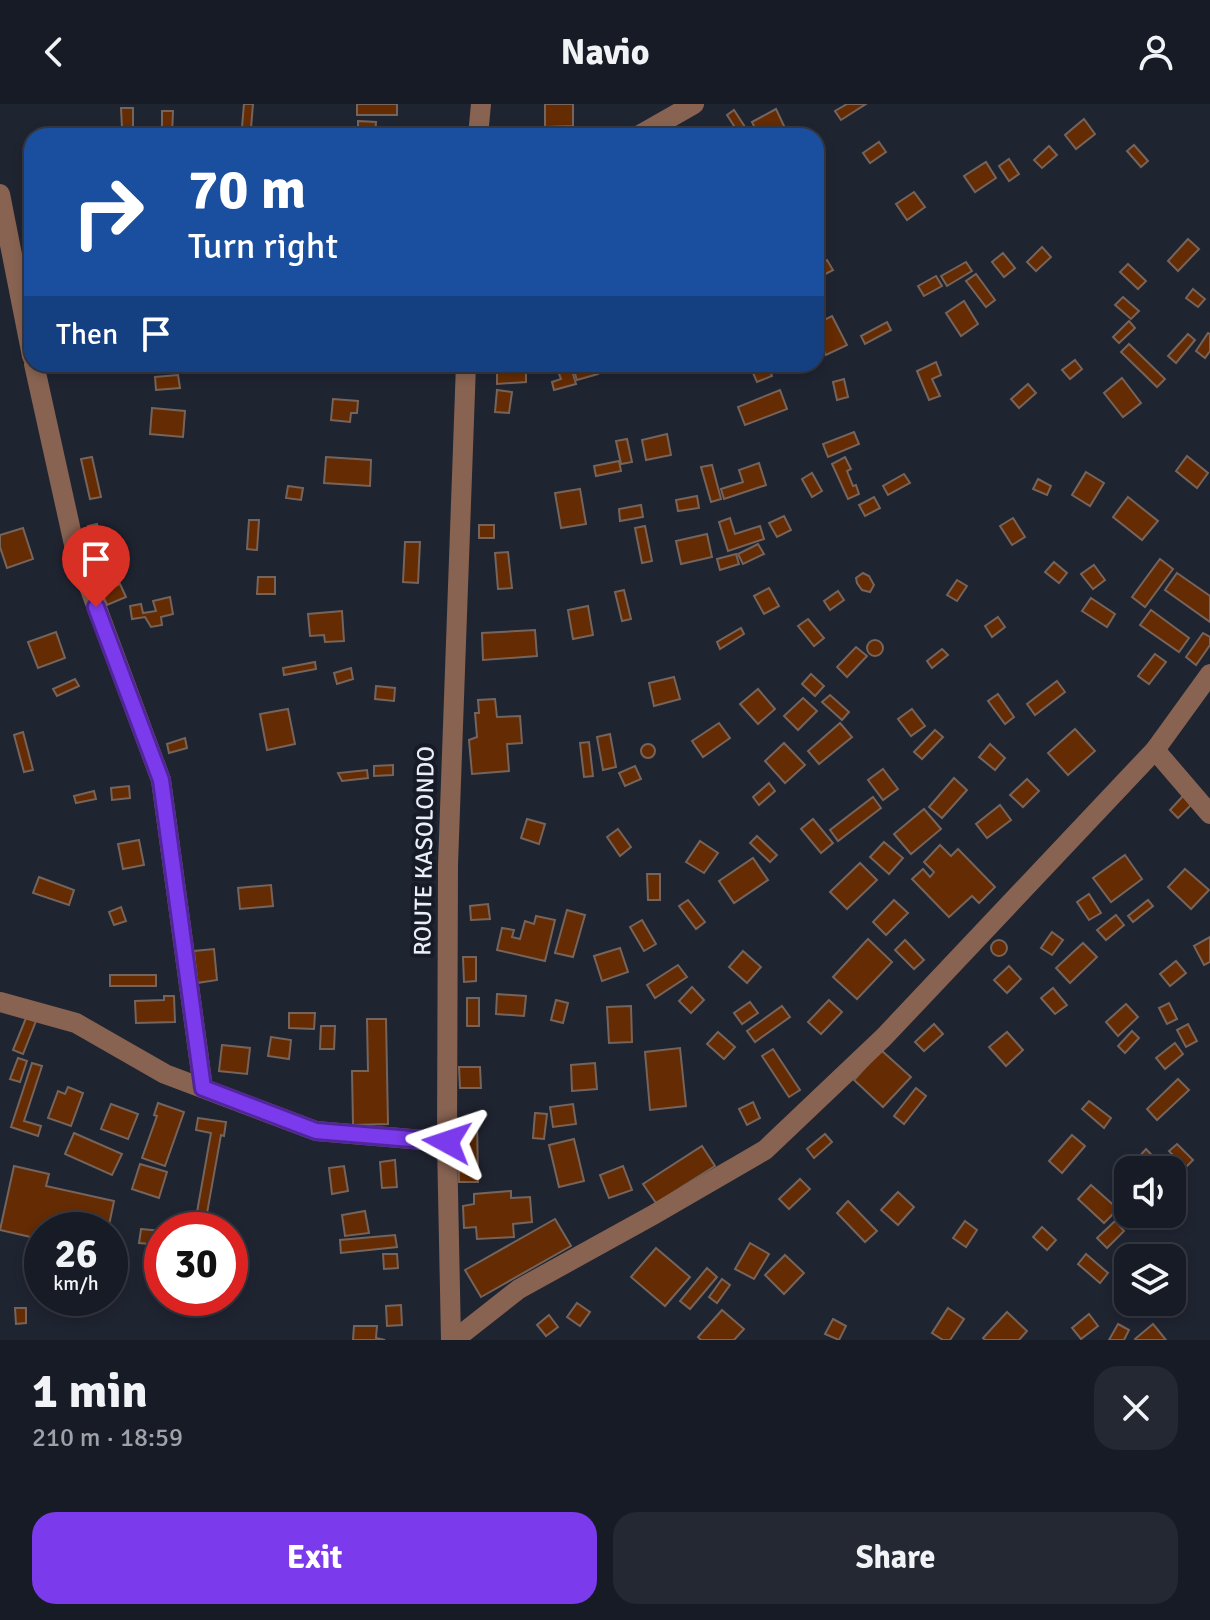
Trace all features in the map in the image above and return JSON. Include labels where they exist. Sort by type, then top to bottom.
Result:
[{"type":"street","points":[[479,128],[481,104]]},
{"type":"street","points":[[652,128],[694,104]]},
{"type":"street","points":[[0,194],[24,316]]},
{"type":"street","points":[[36,372],[75,549],[161,780],[203,1088]]},
{"type":"street","name":"ROUTE KASOLONDO","points":[[452,1340],[447,1142],[448,865],[466,372]]},
{"type":"street","points":[[452,1340],[519,1289],[765,1150],[884,1037],[1155,750],[1210,674]]},
{"type":"street","points":[[1155,750],[1210,814]]},
{"type":"street","points":[[0,1002],[76,1023],[165,1074],[316,1131],[447,1142]]},
{"type":"building","points":[[244,104],[253,104],[251,128],[242,127]]},
{"type":"building","points":[[357,104],[397,104],[397,115],[357,115]]},
{"type":"building","points":[[545,104],[573,104],[573,126],[545,127]]},
{"type":"building","points":[[847,104],[866,104],[841,120],[835,111]]},
{"type":"building","points":[[121,108],[133,108],[133,127],[122,128]]},
{"type":"building","points":[[776,109],[785,128],[755,128],[752,122]]},
{"type":"building","points":[[734,110],[745,127],[735,128],[727,115]]},
{"type":"building","points":[[162,111],[173,111],[172,128],[162,128]]},
{"type":"building","points":[[1084,119],[1095,134],[1076,149],[1065,135]]},
{"type":"building","points":[[358,121],[376,122],[376,128],[358,128]]},
{"type":"building","points":[[879,142],[886,152],[870,163],[863,153]]},
{"type":"building","points":[[1134,145],[1148,161],[1141,167],[1127,151]]},
{"type":"building","points":[[1049,146],[1057,155],[1042,168],[1034,160]]},
{"type":"building","points":[[1009,159],[1019,174],[1009,181],[999,166]]},
{"type":"building","points":[[986,162],[996,178],[975,192],[964,176]]},
{"type":"building","points":[[914,192],[925,207],[907,220],[896,204]]},
{"type":"building","points":[[1188,239],[1199,249],[1178,271],[1168,261]]},
{"type":"building","points":[[1042,247],[1051,257],[1036,271],[1027,262]]},
{"type":"building","points":[[1003,253],[1015,268],[1004,277],[992,262]]},
{"type":"building","points":[[827,260],[833,270],[824,275],[824,262]]},
{"type":"building","points":[[966,262],[972,271],[947,286],[941,276]]},
{"type":"building","points":[[1128,264],[1146,281],[1138,289],[1120,272]]},
{"type":"building","points":[[976,274],[995,300],[986,307],[966,281]]},
{"type":"building","points":[[936,276],[942,286],[924,296],[918,286]]},
{"type":"building","points":[[1193,289],[1205,299],[1198,307],[1186,298]]},
{"type":"building","points":[[1123,297],[1139,311],[1131,319],[1115,305]]},
{"type":"building","points":[[964,301],[978,324],[961,336],[946,313]]},
{"type":"building","points":[[832,316],[847,345],[826,355],[824,351],[824,320]]},
{"type":"building","points":[[1129,321],[1135,328],[1119,343],[1113,337]]},
{"type":"building","points":[[887,322],[891,330],[865,344],[861,336]]},
{"type":"building","points":[[1208,333],[1210,351],[1205,358],[1196,351]]},
{"type":"building","points":[[1188,334],[1195,340],[1176,363],[1168,356]]},
{"type":"building","points":[[1129,344],[1165,379],[1157,387],[1121,352]]},
{"type":"building","points":[[1075,360],[1082,369],[1070,379],[1062,370]]},
{"type":"building","points":[[936,362],[941,375],[932,379],[940,396],[929,400],[917,371]]},
{"type":"building","points":[[497,372],[526,372],[526,382],[497,384]]},
{"type":"building","points":[[558,372],[572,372],[576,384],[554,390],[552,382],[561,379]]},
{"type":"building","points":[[574,372],[597,372],[598,374],[577,380]]},
{"type":"building","points":[[753,372],[770,372],[772,376],[757,382]]},
{"type":"building","points":[[178,375],[180,388],[156,390],[155,377]]},
{"type":"building","points":[[1122,378],[1141,403],[1123,417],[1104,393]]},
{"type":"building","points":[[844,379],[848,397],[837,400],[833,382]]},
{"type":"building","points":[[1028,384],[1036,393],[1019,408],[1011,399]]},
{"type":"building","points":[[497,390],[512,392],[509,413],[495,412]]},
{"type":"building","points":[[780,390],[787,409],[745,425],[738,407]]},
{"type":"building","points":[[333,399],[358,401],[357,413],[351,413],[350,422],[331,420]]},
{"type":"building","points":[[152,408],[185,411],[183,437],[150,434]]},
{"type":"building","points":[[854,432],[859,444],[828,457],[823,444]]},
{"type":"building","points":[[667,434],[671,455],[646,460],[642,440]]},
{"type":"building","points":[[627,439],[632,462],[621,464],[616,441]]},
{"type":"building","points":[[1187,456],[1208,473],[1197,488],[1176,471]]},
{"type":"building","points":[[92,457],[101,497],[90,499],[81,459]]},
{"type":"building","points":[[326,457],[371,460],[370,486],[324,483]]},
{"type":"building","points":[[845,457],[851,469],[847,471],[859,494],[848,499],[832,464]]},
{"type":"building","points":[[619,461],[621,471],[596,476],[594,466]]},
{"type":"building","points":[[759,463],[766,485],[724,499],[721,489],[743,482],[739,470]]},
{"type":"building","points":[[712,465],[721,499],[711,502],[701,467]]},
{"type":"building","points":[[1086,472],[1104,483],[1090,506],[1072,495]]},
{"type":"building","points":[[812,473],[822,491],[812,497],[802,479]]},
{"type":"building","points":[[904,474],[910,483],[888,495],[883,486]]},
{"type":"building","points":[[1038,479],[1051,486],[1047,495],[1033,489]]},
{"type":"building","points":[[288,486],[303,488],[301,500],[286,498]]},
{"type":"building","points":[[580,489],[586,524],[561,528],[555,493]]},
{"type":"building","points":[[697,496],[699,508],[678,511],[676,500]]},
{"type":"building","points":[[874,497],[880,508],[865,516],[859,505]]},
{"type":"building","points":[[1128,497],[1158,521],[1142,540],[1113,517]]},
{"type":"building","points":[[641,505],[643,517],[620,521],[619,509]]},
{"type":"building","points":[[784,516],[791,530],[777,537],[769,523]]},
{"type":"building","points":[[730,518],[735,534],[760,526],[764,539],[728,551],[719,522]]},
{"type":"building","points":[[1013,518],[1025,537],[1012,545],[1000,526]]},
{"type":"building","points":[[249,520],[259,520],[257,550],[247,549]]},
{"type":"building","points":[[97,524],[110,581],[101,584],[88,526]]},
{"type":"building","points":[[479,525],[494,525],[494,538],[479,538]]},
{"type":"building","points":[[645,526],[652,561],[642,563],[635,528]]},
{"type":"building","points":[[23,528],[33,559],[7,568],[0,547],[0,535]]},
{"type":"building","points":[[707,534],[712,557],[681,564],[676,541]]},
{"type":"building","points":[[405,542],[420,542],[418,583],[403,582]]},
{"type":"building","points":[[758,544],[764,554],[743,564],[738,554]]},
{"type":"building","points":[[508,552],[512,588],[498,589],[495,553]]},
{"type":"building","points":[[736,554],[739,564],[720,570],[717,559]]},
{"type":"building","points":[[1160,559],[1173,569],[1145,607],[1132,597]]},
{"type":"building","points":[[1054,562],[1067,573],[1059,583],[1045,572]]},
{"type":"building","points":[[1094,565],[1105,580],[1093,589],[1081,574]]},
{"type":"building","points":[[863,573],[874,585],[870,592],[862,590],[857,583],[856,578]]},
{"type":"building","points":[[1177,573],[1210,596],[1210,622],[1165,590]]},
{"type":"building","points":[[258,577],[275,577],[275,594],[257,594]]},
{"type":"building","points":[[957,580],[967,586],[957,601],[947,595]]},
{"type":"building","points":[[120,584],[126,597],[107,605],[102,592]]},
{"type":"building","points":[[769,588],[779,606],[764,614],[754,596]]},
{"type":"building","points":[[624,590],[631,619],[622,621],[615,592]]},
{"type":"building","points":[[838,591],[844,600],[830,610],[824,601]]},
{"type":"building","points":[[170,597],[173,614],[161,617],[162,625],[151,627],[145,617],[132,619],[130,606],[141,604],[143,613],[156,611],[153,601]]},
{"type":"building","points":[[1091,598],[1115,614],[1107,627],[1082,611]]},
{"type":"building","points":[[588,606],[593,635],[573,639],[568,610]]},
{"type":"building","points":[[1151,610],[1189,638],[1179,652],[1140,625]]},
{"type":"building","points":[[342,611],[344,641],[325,642],[324,635],[310,636],[308,614]]},
{"type":"building","points":[[998,617],[1005,627],[992,637],[985,626]]},
{"type":"building","points":[[808,619],[824,638],[814,646],[798,626]]},
{"type":"building","points":[[741,628],[744,634],[720,649],[717,642]]},
{"type":"building","points":[[535,630],[537,656],[483,660],[482,633]]},
{"type":"building","points":[[56,632],[65,658],[38,668],[28,642]]},
{"type":"building","points":[[1203,633],[1210,637],[1210,645],[1196,665],[1186,657]]},
{"type":"building","points":[[875,640],[883,648],[875,656],[867,648]]},
{"type":"building","points":[[856,647],[867,656],[847,677],[837,667]]},
{"type":"building","points":[[942,649],[948,655],[932,668],[927,661]]},
{"type":"building","points":[[1155,654],[1166,662],[1149,684],[1138,676]]},
{"type":"building","points":[[315,662],[316,669],[284,675],[283,668]]},
{"type":"building","points":[[351,668],[353,679],[337,684],[334,673]]},
{"type":"building","points":[[811,674],[824,686],[815,696],[802,684]]},
{"type":"building","points":[[674,677],[680,699],[654,706],[649,683]]},
{"type":"building","points":[[75,679],[79,686],[57,696],[53,689]]},
{"type":"building","points":[[1057,681],[1065,692],[1035,715],[1027,704]]},
{"type":"building","points":[[376,686],[395,688],[394,701],[375,699]]},
{"type":"building","points":[[758,689],[775,709],[758,724],[740,704]]},
{"type":"building","points":[[998,694],[1014,717],[1005,724],[988,701]]},
{"type":"building","points":[[830,695],[849,712],[842,720],[822,702]]},
{"type":"building","points":[[803,698],[817,711],[798,730],[784,716]]},
{"type":"building","points":[[495,699],[497,717],[520,716],[522,743],[507,744],[509,771],[472,774],[469,740],[477,737],[475,713],[479,713],[478,700]]},
{"type":"building","points":[[288,709],[295,744],[267,750],[260,714]]},
{"type":"building","points":[[912,709],[925,726],[911,736],[898,719]]},
{"type":"building","points":[[719,723],[730,738],[703,757],[692,741]]},
{"type":"building","points":[[840,723],[852,737],[819,764],[808,751]]},
{"type":"building","points":[[1075,729],[1095,751],[1068,775],[1048,753]]},
{"type":"building","points":[[935,730],[943,737],[922,759],[914,752]]},
{"type":"building","points":[[23,732],[33,770],[24,772],[14,735]]},
{"type":"building","points":[[610,734],[616,767],[603,770],[597,737]]},
{"type":"building","points":[[185,738],[187,748],[169,753],[167,744]]},
{"type":"building","points":[[589,742],[593,776],[584,777],[580,743]]},
{"type":"building","points":[[784,743],[805,765],[785,783],[765,761]]},
{"type":"building","points":[[648,744],[655,751],[648,758],[641,751]]},
{"type":"building","points":[[990,744],[1005,758],[995,770],[979,757]]},
{"type":"building","points":[[393,765],[393,775],[374,776],[374,766]]},
{"type":"building","points":[[635,766],[641,779],[625,786],[619,773]]},
{"type":"building","points":[[883,769],[898,789],[883,800],[868,780]]},
{"type":"building","points":[[367,770],[368,778],[342,781],[338,773]]},
{"type":"building","points":[[954,778],[967,790],[942,818],[929,807]]},
{"type":"building","points":[[1027,779],[1039,791],[1023,807],[1010,795]]},
{"type":"building","points":[[769,783],[775,791],[759,805],[753,797]]},
{"type":"building","points":[[129,786],[130,798],[112,800],[111,788]]},
{"type":"building","points":[[94,791],[96,799],[76,803],[74,796]]},
{"type":"building","points":[[1183,796],[1192,804],[1178,818],[1170,810]]},
{"type":"building","points":[[873,797],[881,808],[838,841],[830,830]]},
{"type":"building","points":[[1000,805],[1011,820],[987,838],[976,824]]},
{"type":"building","points":[[924,809],[941,829],[911,854],[894,834]]},
{"type":"building","points":[[527,819],[545,824],[539,844],[521,838]]},
{"type":"building","points":[[813,819],[833,843],[821,853],[801,829]]},
{"type":"building","points":[[618,829],[631,847],[620,856],[607,837]]},
{"type":"building","points":[[757,836],[777,855],[770,862],[750,843]]},
{"type":"building","points":[[139,840],[144,865],[123,869],[118,844]]},
{"type":"building","points":[[700,841],[718,853],[704,873],[686,862]]},
{"type":"building","points":[[884,842],[903,858],[889,874],[870,857]]},
{"type":"building","points":[[940,845],[951,856],[958,849],[995,887],[979,903],[972,896],[949,917],[912,879],[923,869],[930,877],[934,872],[924,862]]},
{"type":"building","points":[[1125,855],[1142,879],[1111,902],[1093,878]]},
{"type":"building","points":[[753,858],[768,880],[734,903],[719,881]]},
{"type":"building","points":[[860,863],[877,880],[847,909],[830,892]]},
{"type":"building","points":[[1185,869],[1209,890],[1191,909],[1168,887]]},
{"type":"building","points":[[647,874],[660,874],[660,900],[648,900]]},
{"type":"building","points":[[39,877],[74,890],[69,905],[33,893]]},
{"type":"building","points":[[271,885],[273,906],[240,909],[238,888]]},
{"type":"building","points":[[1089,894],[1101,913],[1089,920],[1077,902]]},
{"type":"building","points":[[688,900],[705,922],[696,929],[679,906]]},
{"type":"building","points":[[894,900],[908,913],[886,935],[873,922]]},
{"type":"building","points":[[1148,900],[1153,906],[1133,922],[1128,916]]},
{"type":"building","points":[[488,904],[490,919],[471,920],[470,906]]},
{"type":"building","points":[[121,907],[126,921],[114,925],[109,912]]},
{"type":"building","points":[[567,910],[585,915],[573,957],[555,953]]},
{"type":"building","points":[[1116,915],[1124,925],[1106,940],[1097,930]]},
{"type":"building","points":[[536,916],[555,920],[545,961],[497,950],[502,928],[514,930],[512,937],[520,939],[525,921],[534,924]]},
{"type":"building","points":[[642,920],[656,944],[644,951],[630,927]]},
{"type":"building","points":[[1052,932],[1063,940],[1052,955],[1041,948]]},
{"type":"building","points":[[1210,937],[1210,962],[1204,965],[1194,946]]},
{"type":"building","points":[[868,939],[892,962],[857,999],[833,977]]},
{"type":"building","points":[[905,940],[924,960],[914,969],[895,950]]},
{"type":"building","points":[[996,940],[1002,940],[1007,948],[1005,954],[996,956],[991,951],[991,945]]},
{"type":"building","points":[[1083,943],[1097,957],[1070,983],[1056,968]]},
{"type":"building","points":[[620,948],[628,972],[602,981],[594,956]]},
{"type":"building","points":[[214,949],[217,980],[197,983],[194,951]]},
{"type":"building","points":[[743,951],[761,967],[747,983],[729,967]]},
{"type":"building","points":[[463,957],[476,957],[476,981],[464,982]]},
{"type":"building","points":[[1176,961],[1186,973],[1170,986],[1160,974]]},
{"type":"building","points":[[678,965],[687,977],[655,998],[647,985]]},
{"type":"building","points":[[1009,966],[1021,979],[1007,993],[994,980]]},
{"type":"building","points":[[110,975],[156,975],[156,986],[110,986]]},
{"type":"building","points":[[692,987],[704,1000],[691,1013],[679,1001]]},
{"type":"building","points":[[1053,988],[1067,1005],[1055,1014],[1041,998]]},
{"type":"building","points":[[497,994],[526,996],[524,1016],[496,1014]]},
{"type":"building","points":[[164,996],[174,996],[175,1022],[136,1023],[135,1001],[164,1000]]},
{"type":"building","points":[[467,998],[479,998],[479,1026],[467,1026]]},
{"type":"building","points":[[556,1000],[568,1003],[563,1023],[551,1020]]},
{"type":"building","points":[[829,1000],[842,1012],[821,1034],[808,1022]]},
{"type":"building","points":[[750,1002],[758,1013],[742,1024],[734,1013]]},
{"type":"building","points":[[1169,1003],[1177,1019],[1167,1024],[1159,1008]]},
{"type":"building","points":[[1126,1004],[1138,1017],[1118,1036],[1106,1022]]},
{"type":"building","points":[[631,1006],[632,1042],[609,1043],[607,1007]]},
{"type":"building","points":[[782,1006],[790,1017],[755,1042],[747,1031]]},
{"type":"building","points":[[289,1013],[315,1013],[314,1029],[289,1028]]},
{"type":"building","points":[[26,1018],[36,1021],[23,1054],[13,1050]]},
{"type":"building","points":[[367,1019],[386,1019],[388,1124],[353,1125],[352,1071],[368,1071]]},
{"type":"building","points":[[934,1024],[943,1034],[924,1051],[915,1042]]},
{"type":"building","points":[[1188,1024],[1197,1041],[1186,1047],[1177,1030]]},
{"type":"building","points":[[321,1026],[335,1026],[334,1049],[320,1049]]},
{"type":"building","points":[[1132,1031],[1139,1038],[1125,1053],[1118,1046]]},
{"type":"building","points":[[718,1032],[735,1047],[724,1059],[707,1044]]},
{"type":"building","points":[[1007,1032],[1023,1050],[1006,1066],[989,1047]]},
{"type":"building","points":[[271,1037],[291,1040],[289,1059],[268,1056]]},
{"type":"building","points":[[1175,1043],[1183,1054],[1165,1069],[1156,1058]]},
{"type":"building","points":[[222,1045],[250,1048],[247,1074],[219,1071]]},
{"type":"building","points":[[680,1048],[686,1106],[650,1110],[645,1052]]},
{"type":"building","points":[[773,1049],[800,1090],[789,1097],[762,1056]]},
{"type":"building","points":[[881,1050],[911,1077],[883,1107],[854,1080]]},
{"type":"building","points":[[18,1058],[27,1061],[20,1082],[10,1079]]},
{"type":"building","points":[[32,1063],[42,1066],[24,1121],[41,1126],[38,1136],[11,1127]]},
{"type":"building","points":[[595,1063],[597,1089],[572,1091],[571,1065]]},
{"type":"building","points":[[459,1067],[480,1067],[481,1088],[460,1088]]},
{"type":"building","points":[[1178,1079],[1189,1090],[1157,1120],[1147,1109]]},
{"type":"building","points":[[68,1087],[83,1093],[71,1126],[48,1118],[58,1091],[65,1094]]},
{"type":"building","points":[[916,1088],[926,1096],[904,1124],[894,1116]]},
{"type":"building","points":[[1089,1101],[1111,1118],[1104,1128],[1082,1109]]},
{"type":"building","points":[[753,1102],[760,1118],[747,1125],[739,1109]]},
{"type":"building","points":[[158,1103],[184,1112],[165,1166],[142,1158],[157,1116],[154,1115]]},
{"type":"building","points":[[111,1104],[138,1114],[128,1139],[101,1129]]},
{"type":"building","points":[[573,1104],[576,1124],[553,1127],[550,1107]]},
{"type":"building","points":[[535,1113],[547,1114],[544,1139],[533,1138]]},
{"type":"building","points":[[198,1118],[226,1122],[207,1212],[197,1212],[211,1133],[196,1130]]},
{"type":"building","points":[[458,1120],[477,1120],[478,1182],[459,1182]]},
{"type":"building","points":[[74,1133],[122,1154],[112,1175],[65,1154]]},
{"type":"building","points":[[825,1134],[832,1142],[814,1158],[807,1149]]},
{"type":"building","points":[[1072,1135],[1085,1146],[1062,1173],[1049,1161]]},
{"type":"building","points":[[574,1139],[584,1181],[559,1187],[549,1145]]},
{"type":"building","points":[[1177,1144],[1193,1160],[1186,1167],[1186,1156],[1174,1156],[1169,1151]]},
{"type":"building","points":[[702,1146],[715,1166],[656,1203],[643,1184]]},
{"type":"building","points":[[1146,1149],[1153,1156],[1140,1156]]},
{"type":"building","points":[[395,1160],[397,1187],[382,1188],[380,1162]]},
{"type":"building","points":[[140,1164],[167,1172],[159,1198],[132,1189]]},
{"type":"building","points":[[14,1166],[49,1174],[46,1186],[114,1201],[112,1212],[24,1212],[24,1235],[0,1230]]},
{"type":"building","points":[[344,1166],[348,1191],[332,1194],[329,1168]]},
{"type":"building","points":[[623,1166],[632,1190],[609,1198],[600,1175]]},
{"type":"building","points":[[800,1179],[810,1189],[789,1209],[779,1199]]},
{"type":"building","points":[[1091,1185],[1114,1205],[1114,1213],[1104,1223],[1078,1199]]},
{"type":"building","points":[[511,1191],[511,1198],[530,1197],[532,1222],[513,1224],[514,1237],[477,1239],[476,1227],[464,1228],[463,1206],[474,1204],[474,1194]]},
{"type":"building","points":[[898,1192],[914,1207],[898,1225],[881,1210]]},
{"type":"building","points":[[848,1201],[877,1231],[865,1242],[837,1213]]},
{"type":"building","points":[[365,1211],[369,1233],[345,1236],[342,1215]]},
{"type":"building","points":[[555,1219],[571,1246],[481,1297],[465,1270]]},
{"type":"building","points":[[965,1221],[977,1230],[966,1247],[953,1238]]},
{"type":"building","points":[[1114,1222],[1114,1228],[1124,1231],[1107,1248],[1097,1238]]},
{"type":"building","points":[[1042,1227],[1056,1240],[1047,1250],[1033,1237]]},
{"type":"building","points":[[141,1229],[144,1229],[144,1243],[139,1243]]},
{"type":"building","points":[[395,1235],[397,1247],[341,1253],[340,1240]]},
{"type":"building","points":[[750,1243],[769,1254],[754,1279],[735,1269]]},
{"type":"building","points":[[656,1248],[690,1277],[665,1306],[631,1277]]},
{"type":"building","points":[[383,1254],[397,1254],[398,1268],[384,1269]]},
{"type":"building","points":[[1086,1254],[1108,1273],[1100,1283],[1078,1264]]},
{"type":"building","points":[[785,1255],[804,1273],[784,1294],[765,1275]]},
{"type":"building","points":[[707,1268],[717,1277],[690,1309],[680,1301]]},
{"type":"building","points":[[722,1279],[730,1285],[717,1303],[709,1297]]},
{"type":"building","points":[[577,1303],[590,1312],[580,1326],[567,1317]]},
{"type":"building","points":[[401,1305],[402,1325],[387,1326],[386,1306]]},
{"type":"building","points":[[15,1308],[24,1308],[26,1323],[16,1324]]},
{"type":"building","points":[[948,1308],[964,1319],[950,1340],[943,1340],[932,1333]]},
{"type":"building","points":[[722,1310],[744,1329],[734,1340],[701,1340],[698,1337]]},
{"type":"building","points":[[1007,1312],[1027,1331],[1019,1340],[985,1340],[983,1338]]},
{"type":"building","points":[[1089,1314],[1098,1326],[1081,1339],[1072,1328]]},
{"type":"building","points":[[549,1315],[558,1327],[546,1336],[537,1325]]},
{"type":"building","points":[[833,1319],[846,1326],[839,1340],[825,1334]]},
{"type":"building","points":[[1118,1324],[1129,1330],[1124,1340],[1109,1340]]},
{"type":"building","points":[[1153,1324],[1166,1340],[1135,1339]]},
{"type":"building","points":[[354,1326],[377,1326],[376,1338],[385,1340],[353,1340]]},
{"type":"route","points":[[96,607],[161,780],[203,1088],[316,1131],[447,1142]]}]
